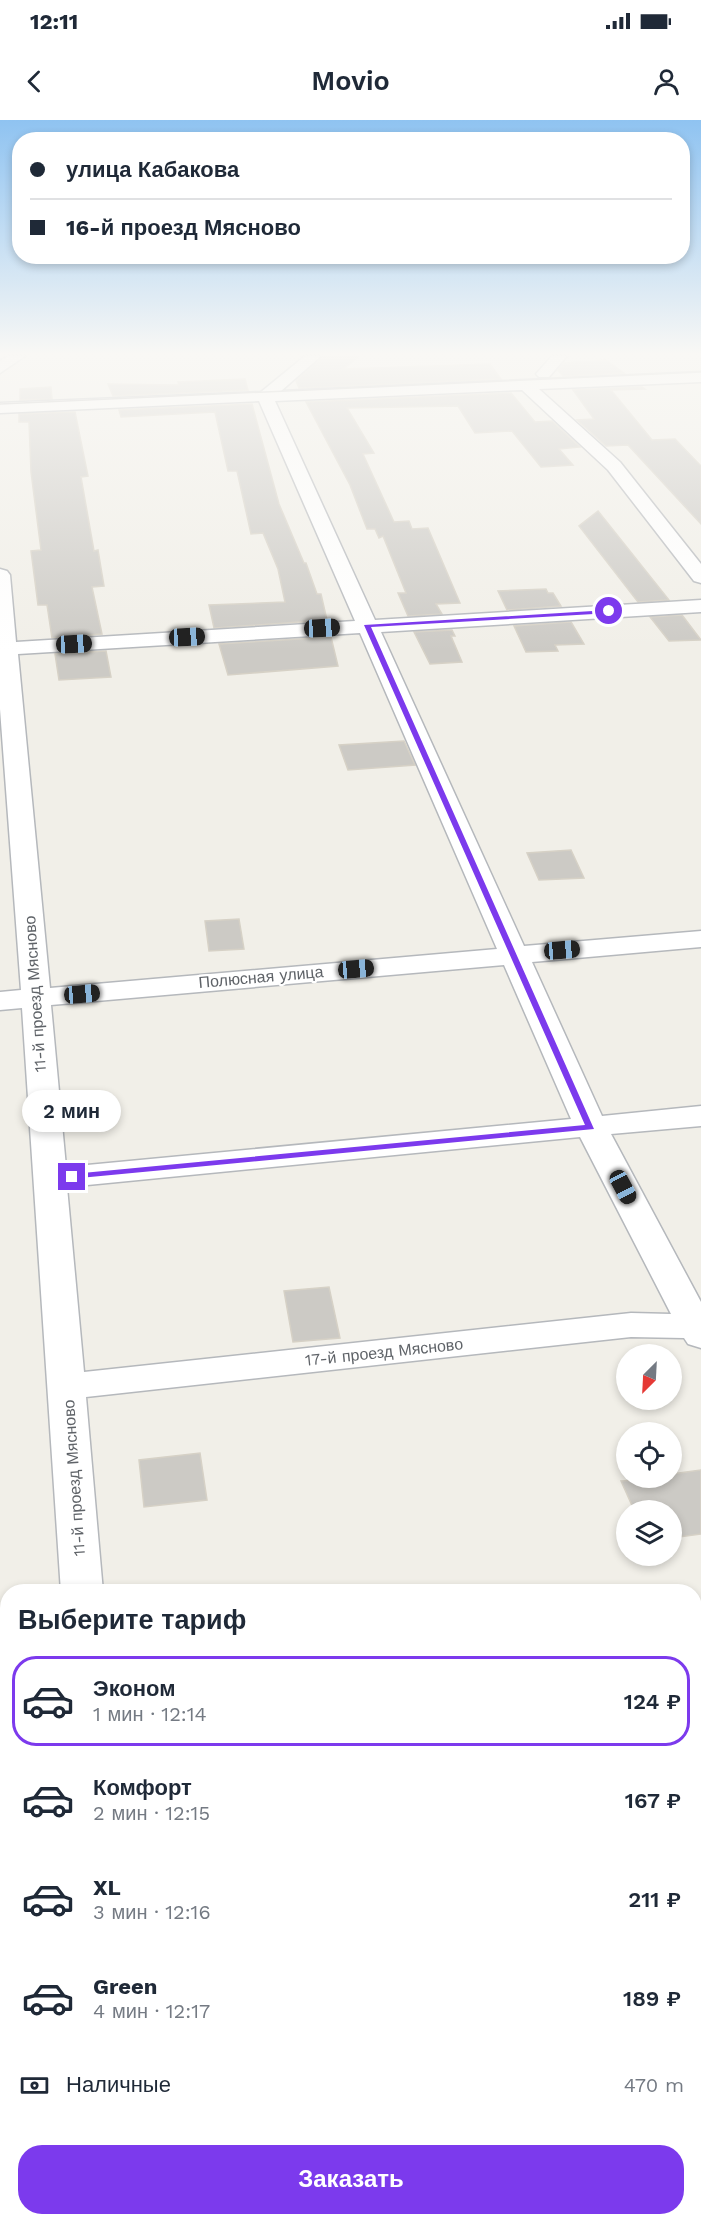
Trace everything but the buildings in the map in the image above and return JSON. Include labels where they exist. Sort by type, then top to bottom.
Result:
[{"type":"street","points":[[298,454],[367,625],[516,954],[591,1127],[700,1330]]},
{"type":"street","points":[[601,454],[614,466],[701,576]]},
{"type":"street","name":"11-й проезд Мясново","points":[[0,575],[3,648],[36,998],[81,1584]]},
{"type":"street","points":[[3,648],[701,606]]},
{"type":"street","name":"Полюсная улица","points":[[0,1001],[701,939]]},
{"type":"street","points":[[49,1179],[701,1116]]},
{"type":"street","name":"17-й проезд Мясново","points":[[67,1386],[632,1324],[700,1330]]},
{"type":"route","points":[[72,1177],[591,1127],[386,662],[367,625],[609,611]]}]
